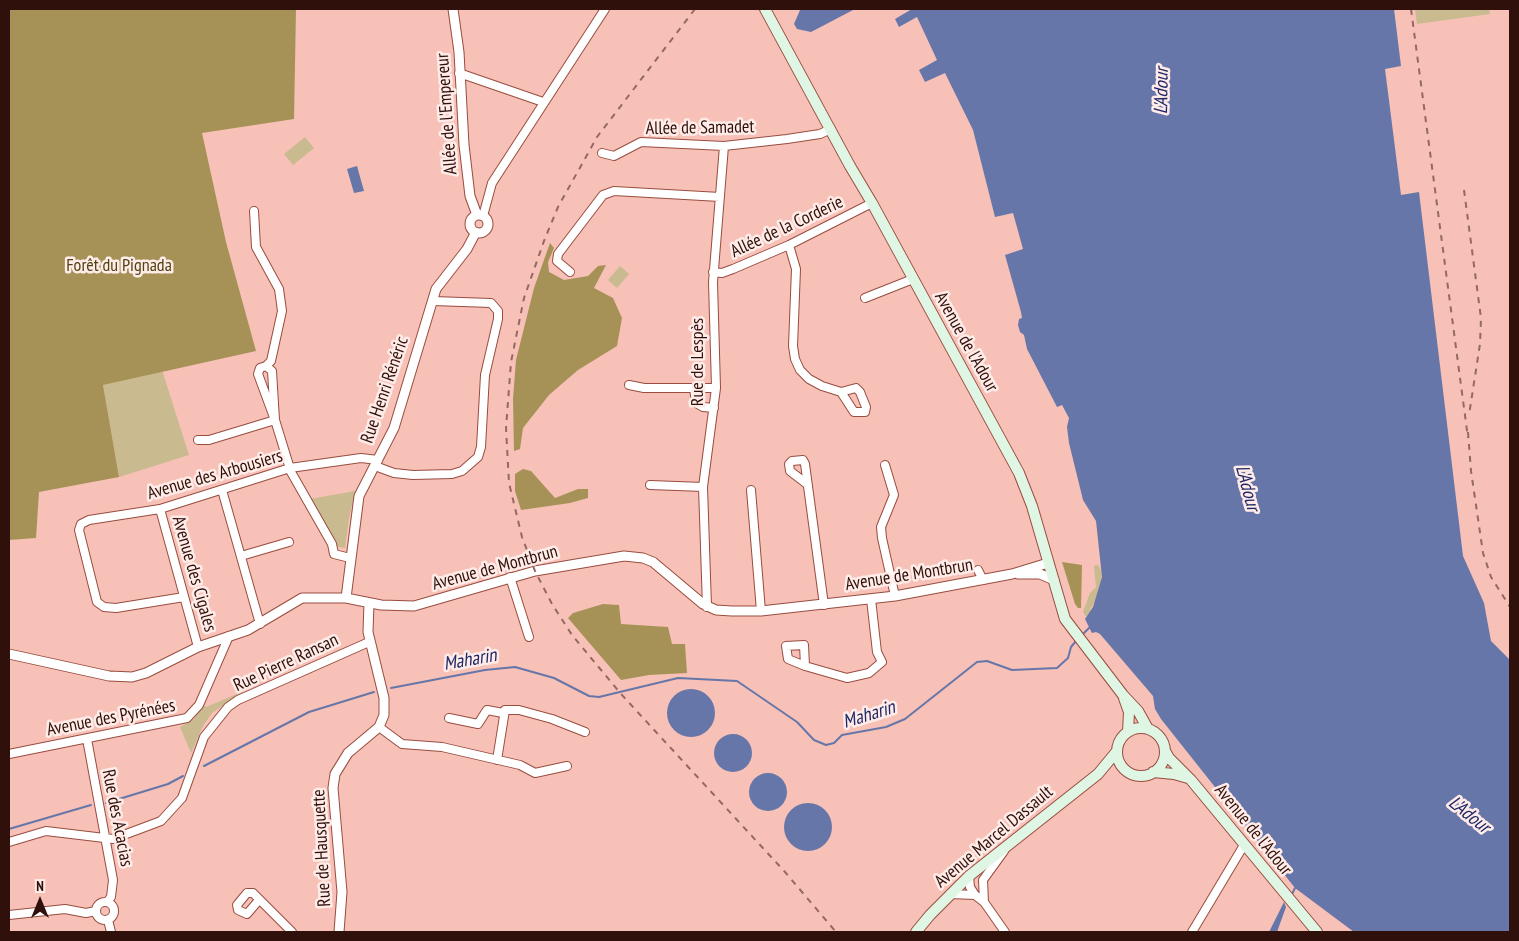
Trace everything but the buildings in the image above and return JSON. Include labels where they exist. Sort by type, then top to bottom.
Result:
[{"type":"main road","name":"Avenue de l'Adour","points":[[765,9],[1019,473],[1065,619],[1123,695],[1138,711],[1148,729]]},
{"type":"main road","name":"Avenue de l'Adour","points":[[1123,695],[1129,712],[1128,732]]},
{"type":"main road","points":[[1138,728],[1148,729],[1160,736],[1165,752],[1162,764],[1153,772],[1134,775],[1124,768],[1117,751],[1120,740],[1128,732],[1138,728]]},
{"type":"main road","name":"Avenue Marcel Dassault","points":[[916,932],[969,876],[1098,774],[1117,751]]},
{"type":"main road","name":"Avenue de l'Adour","points":[[1165,752],[1191,780],[1317,932]]},
{"type":"main road","name":"Avenue Marcel Dassault","points":[[1098,774],[1124,768]]},
{"type":"main road","name":"Avenue de l'Adour","points":[[1153,772],[1174,774],[1191,780]]},
{"type":"main road","points":[[1308,922],[1326,932]]},
{"type":"street","name":"Allée de l'Empereur","points":[[453,9],[457,34],[470,196],[480,216]]},
{"type":"street","points":[[480,216],[492,183],[605,9]]},
{"type":"street","points":[[459,73],[543,102]]},
{"type":"street","name":"Allée de Samadet","points":[[602,153],[614,156],[641,142],[724,146],[787,139],[820,134],[830,130]]},
{"type":"street","name":"Rue de Lespès","points":[[707,607],[703,488],[716,388],[713,332],[714,272],[724,146]]},
{"type":"street","points":[[570,272],[557,261],[558,254],[603,195],[614,191],[720,197]]},
{"type":"street","name":"Allée de la Corderie","points":[[714,272],[722,273],[789,245],[872,203]]},
{"type":"street","points":[[254,211],[256,247],[279,288],[282,312],[271,361],[266,366],[260,368],[258,374],[290,468],[332,544],[334,554],[350,558]]},
{"type":"street","points":[[480,216],[487,220],[487,226],[482,232],[476,232],[471,229],[470,223],[472,218],[480,216]]},
{"type":"street","name":"Rue Henri Rénéric","points":[[346,598],[359,496],[394,428],[440,282],[467,249],[476,232]]},
{"type":"street","points":[[789,245],[796,269],[793,346],[795,359],[800,370],[809,379],[822,386],[841,392]]},
{"type":"street","points":[[865,298],[913,279]]},
{"type":"street","name":"Avenue des Arbousiers","points":[[184,597],[116,608],[104,606],[97,602],[79,530],[81,524],[89,520],[160,509],[290,468],[361,458],[376,462],[394,473],[413,475],[452,474],[462,471],[478,457],[481,447],[485,374],[498,320],[498,311],[491,303],[433,301]]},
{"type":"street","points":[[630,385],[644,388],[716,388]]},
{"type":"street","points":[[694,388],[696,403],[704,407],[714,408]]},
{"type":"street","points":[[198,440],[209,440],[275,420]]},
{"type":"street","points":[[885,465],[894,495],[881,527],[895,596]]},
{"type":"street","points":[[807,484],[824,605]]},
{"type":"street","points":[[650,485],[703,488]]},
{"type":"street","points":[[222,490],[260,624]]},
{"type":"street","points":[[751,490],[761,611]]},
{"type":"street","name":"Avenue des Cigales","points":[[160,509],[198,647]]},
{"type":"street","points":[[241,556],[289,542]]},
{"type":"street","name":"Avenue de Montbrun","points":[[9,654],[125,678],[146,674],[198,647],[260,624],[294,601],[302,598],[346,598],[369,603],[414,606],[542,569],[634,556],[653,562],[707,607],[722,611],[761,611],[895,596],[1012,574],[1048,562]]},
{"type":"street","points":[[978,570],[983,580]]},
{"type":"street","points":[[1012,574],[1040,574],[1054,580]]},
{"type":"street","points":[[510,577],[529,637]]},
{"type":"street","points":[[805,666],[847,678],[869,673],[882,662],[877,652],[871,599]]},
{"type":"street","points":[[369,603],[367,620],[369,642],[384,698],[384,716],[380,727],[402,744],[442,747],[520,765],[535,773],[567,766]]},
{"type":"street","name":"Avenue des Pyrénées","points":[[9,754],[187,718],[199,705],[229,636]]},
{"type":"street","name":"Rue Pierre Ransan","points":[[9,842],[46,831],[113,839],[161,821],[174,810],[187,787],[204,737],[220,716],[238,700],[369,642]]},
{"type":"street","points":[[449,718],[478,724],[487,710],[503,713],[510,708],[552,719],[584,732]]},
{"type":"street","points":[[497,760],[505,718],[503,713]]},
{"type":"street","name":"Rue de Hausquette","points":[[339,932],[342,892],[333,788],[335,774],[348,753],[380,727]]},
{"type":"street","name":"Rue des Acacias","points":[[87,739],[113,880],[111,897],[108,902]]},
{"type":"street","points":[[984,902],[982,886],[986,875],[1013,840]]},
{"type":"street","points":[[1192,932],[1244,845]]},
{"type":"street","points":[[969,876],[970,887],[975,895],[984,902],[1004,932]]},
{"type":"street","points":[[950,894],[975,895]]},
{"type":"street","points":[[259,900],[292,932]]},
{"type":"street","points":[[9,915],[37,910],[65,909],[86,913],[96,911],[101,903],[108,902],[113,905],[115,911],[113,917],[108,920],[99,919],[96,911]]},
{"type":"street","points":[[108,920],[111,932]]},
{"type":"street","points":[[1305,932],[1308,922]]},
{"type":"shaded area","points":[[1415,9],[1489,9],[1490,14],[1417,24]]},
{"type":"shaded area","points":[[305,137],[314,148],[293,165],[284,154]]},
{"type":"shaded area","points":[[620,266],[629,274],[617,288],[608,280]]},
{"type":"shaded area","points":[[162,370],[189,455],[119,477],[103,385]]},
{"type":"shaded area","points":[[355,491],[345,548],[335,546],[310,499]]},
{"type":"shaded area","points":[[1094,566],[1099,566],[1102,574],[1099,593],[1090,610],[1091,612],[1086,617],[1083,612],[1090,593],[1096,587]]},
{"type":"shaded area","points":[[244,691],[212,713],[203,726],[191,753],[180,727],[194,719],[203,704],[206,707]]},
{"type":"green space","name":"Forêt du Pignada","points":[[9,9],[296,9],[294,119],[202,133],[226,242],[256,351],[103,385],[119,477],[39,492],[36,538],[9,540]]},
{"type":"green space","points":[[550,243],[554,248],[548,262],[549,272],[564,280],[588,276],[598,266],[606,265],[594,288],[613,298],[622,318],[617,346],[578,370],[549,395],[523,428],[520,449],[514,451],[513,399],[516,360],[534,288]]},
{"type":"green space","points":[[523,469],[531,471],[555,498],[578,489],[588,489],[588,498],[570,503],[521,510],[515,491],[515,474]]},
{"type":"green space","points":[[1062,562],[1082,565],[1081,608],[1078,608],[1075,604]]},
{"type":"green space","points":[[603,604],[619,605],[621,624],[668,627],[672,644],[685,644],[687,673],[649,675],[621,680],[568,618],[573,613]]},
{"type":"water","points":[[855,9],[811,32],[797,29],[794,24],[800,10]]},
{"type":"water","name":"L'Adour","points":[[912,9],[1394,9],[1401,66],[1385,69],[1401,195],[1419,192],[1463,556],[1484,603],[1491,641],[1510,660],[1510,932],[1354,932],[1295,888],[1161,719],[1155,709],[1153,696],[1100,634],[1092,633],[1085,619],[1093,607],[1102,577],[1096,521],[1083,500],[1069,443],[1067,427],[1069,418],[1062,405],[1057,407],[1027,349],[1024,335],[1020,332],[1018,325],[1019,319],[1022,318],[1021,312],[1005,255],[1023,249],[1013,213],[995,217],[973,130],[945,73],[925,82],[919,70],[937,60],[917,17],[899,27],[895,19]]},
{"type":"water","points":[[357,166],[364,191],[354,193],[347,169]]},
{"type":"water","points":[[686,689],[696,689],[708,696],[715,708],[715,718],[708,730],[696,737],[686,737],[678,733],[671,726],[667,718],[667,708],[671,700],[678,693]]},
{"type":"water","points":[[733,734],[746,740],[752,753],[746,766],[733,772],[720,766],[714,753],[720,740]]},
{"type":"water","points":[[768,773],[781,779],[787,792],[781,805],[768,811],[755,805],[749,792],[755,779]]},
{"type":"water","points":[[808,803],[817,805],[825,810],[830,818],[832,827],[830,836],[825,844],[817,849],[808,851],[799,849],[791,844],[786,836],[784,827],[786,818],[791,810],[799,805]]},
{"type":"water","points":[[1284,902],[1286,907],[1277,932],[1269,932]]},
{"type":"waterway","name":"Maharin","points":[[1083,634],[1090,627]]},
{"type":"waterway","name":"Maharin","points":[[391,688],[485,670],[515,667],[554,678],[589,696],[599,697],[678,678],[737,681],[797,722],[814,740],[826,745],[834,743],[842,735],[886,727],[905,719],[977,662],[987,661],[1012,670],[1057,668],[1068,658],[1071,647],[1076,641]]},
{"type":"waterway","name":"Maharin","points":[[204,766],[309,712],[374,692]]},
{"type":"waterway","name":"Maharin","points":[[106,803],[168,784],[183,776]]},
{"type":"waterway","name":"Maharin","points":[[9,829],[91,805]]},
{"type":"waterway","points":[[1292,894],[1295,888]]},
{"type":"railway","points":[[695,9],[597,137],[558,207],[544,241],[524,298],[511,362],[506,428],[509,483],[522,537],[535,571],[552,604],[572,635],[621,694],[785,872],[836,932]]},
{"type":"railway","points":[[1411,9],[1468,438]]},
{"type":"railway","points":[[1464,190],[1481,318],[1480,344],[1469,415]]},
{"type":"railway","points":[[1468,432],[1471,471],[1483,553],[1491,577],[1510,607]]}]
